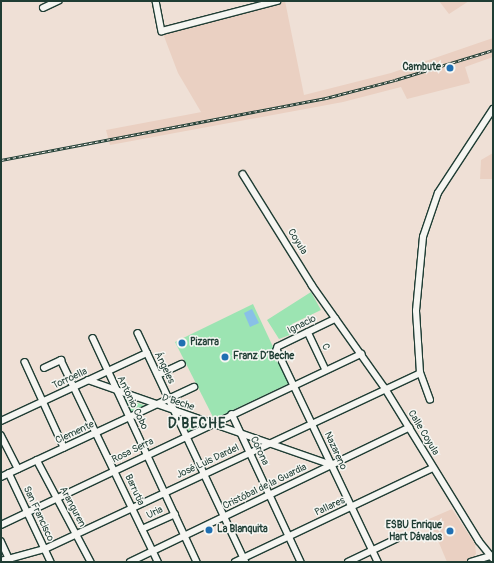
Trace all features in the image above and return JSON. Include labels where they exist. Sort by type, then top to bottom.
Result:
[{"type":"street","points":[[43,8],[58,1]]},
{"type":"street","points":[[156,1],[162,31],[278,1]]},
{"type":"street","points":[[430,400],[420,373],[416,311],[423,237],[438,193],[493,110]]},
{"type":"street","name":"Coyula","points":[[243,174],[336,319]]},
{"type":"street","name":"Ignacio","points":[[277,348],[336,319]]},
{"type":"street","name":"Calle Coyula","points":[[336,319],[385,388],[433,468],[492,557]]},
{"type":"street","name":"C","points":[[308,332],[326,370]]},
{"type":"street","name":"Ángeles","points":[[138,333],[245,560]]},
{"type":"street","name":"Antonio Cobo","points":[[92,338],[128,418],[147,454],[197,562]]},
{"type":"street","name":"Nazareno","points":[[277,348],[378,562]]},
{"type":"street","name":"Torroella","points":[[1,421],[147,353]]},
{"type":"street","name":"Rosa Serra","points":[[1,525],[186,435],[361,354]]},
{"type":"street","name":"Barrutia","points":[[44,368],[61,360],[158,562]]},
{"type":"street","points":[[24,362],[64,447]]},
{"type":"street","points":[[158,375],[182,364]]},
{"type":"street","name":"José Luis Dardel","points":[[1,561],[11,561],[45,549],[385,388],[420,373]]},
{"type":"street","name":"D'Beche","points":[[88,380],[156,405],[332,465]]},
{"type":"street","name":"Clemente","points":[[1,477],[194,387]]},
{"type":"street","name":"Corona","points":[[232,414],[301,562]]},
{"type":"street","name":"Cristóbal de la Guardia","points":[[130,562],[409,428]]},
{"type":"street","points":[[1,435],[18,469]]},
{"type":"street","name":"Aranguren","points":[[37,460],[91,562]]},
{"type":"street","name":"Pallares","points":[[235,562],[245,560],[289,537],[433,468]]},
{"type":"street","name":"San Francisco","points":[[9,473],[51,562]]},
{"type":"street","name":"Uria","points":[[142,529],[174,514]]},
{"type":"street","points":[[348,562],[396,539]]},
{"type":"street","points":[[1,541],[11,561]]},
{"type":"street","points":[[471,562],[492,557]]},
{"type":"shaded area","points":[[277,1],[285,1],[304,95],[391,73],[493,38],[493,57],[465,67],[470,83],[407,99],[401,87],[343,102],[110,145],[106,130],[207,111],[201,112],[178,73],[162,31]]},
{"type":"shaded area","points":[[439,1],[469,1],[449,14]]},
{"type":"shaded area","points":[[493,153],[493,179],[480,179],[481,160]]},
{"type":"shaded area","name":"ESBU Enrique Hart Dávalos","points":[[452,509],[475,544],[476,554],[471,560],[465,562],[447,562],[429,519]]},
{"type":"green space","points":[[311,292],[321,310],[292,324],[295,333],[279,339],[267,320]]},
{"type":"green space","name":"Franz D´Beche","points":[[253,304],[290,383],[214,419],[175,342]]},
{"type":"green space","points":[[123,398],[147,406],[131,414]]},
{"type":"green space","points":[[178,415],[208,424],[187,434]]},
{"type":"water","points":[[252,309],[259,323],[250,327],[244,313]]},
{"type":"railway","points":[[1,160],[326,98],[395,80],[493,50]]},
{"type":"place","name":"Cambute","points":[[450,68]]},
{"type":"place","name":"Pizarra","points":[[182,343]]},
{"type":"place","name":"Franz D´Beche","points":[[225,357]]},
{"type":"place","name":"La Blanquita","points":[[209,530]]},
{"type":"place","name":"ESBU Enrique Hart Dávalos","points":[[450,531]]},
{"type":"district","name":"D'BECHE","points":[[197,424]]}]
